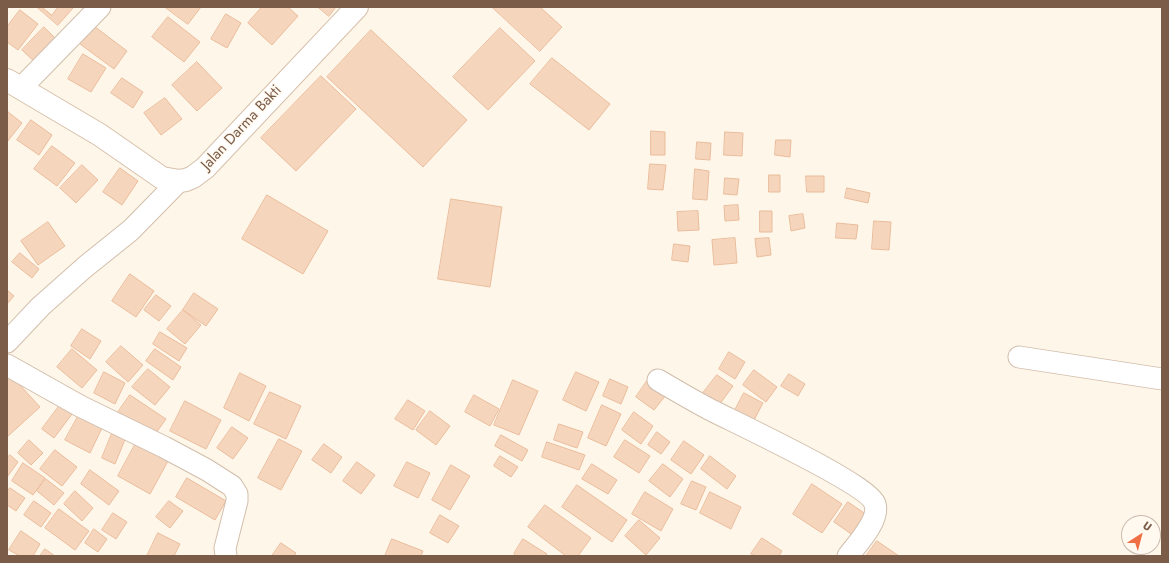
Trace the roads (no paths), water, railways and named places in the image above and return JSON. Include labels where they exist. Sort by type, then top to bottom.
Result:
[{"type":"street","points":[[100,7],[14,84],[100,135],[162,178],[179,182]]},
{"type":"street","name":"Jalan Darma Bakti","points":[[179,182],[193,177],[205,168],[357,7]]},
{"type":"street","points":[[7,342],[41,306],[85,267],[131,230],[179,182]]},
{"type":"street","points":[[1019,357],[1162,379]]},
{"type":"street","points":[[7,364],[80,406],[207,470],[232,486],[237,494],[237,501],[225,548],[226,556]]},
{"type":"street","points":[[658,380],[709,409],[803,456],[863,490],[874,502],[877,512],[874,520],[848,556]]}]
